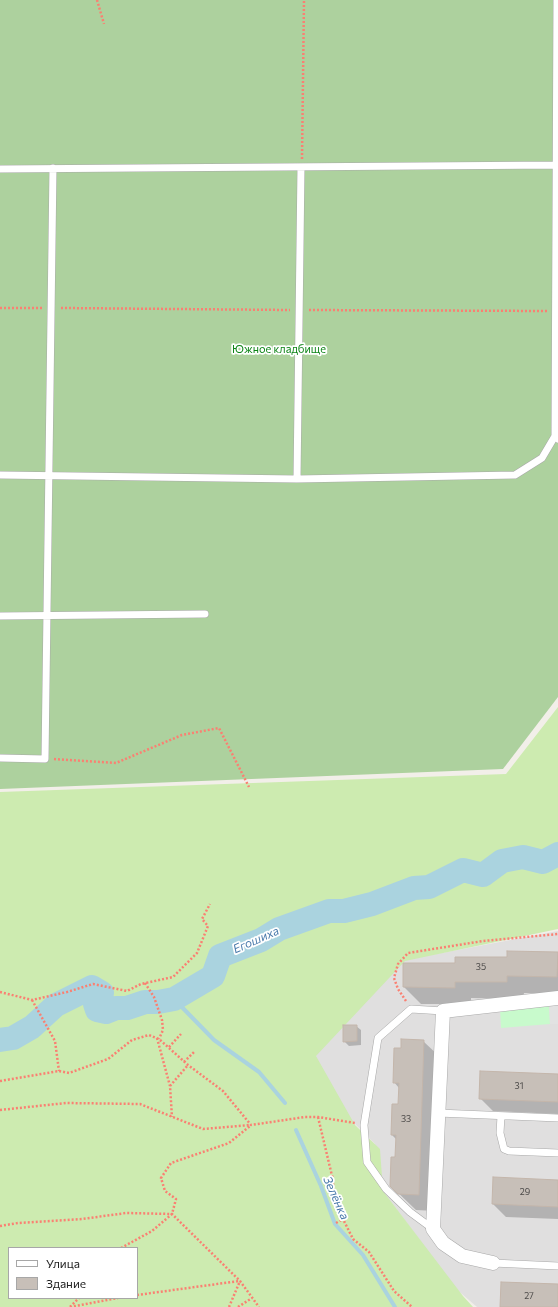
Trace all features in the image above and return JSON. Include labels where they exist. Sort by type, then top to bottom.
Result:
[{"type":"street","points":[[493,1263],[462,1256],[444,1243],[433,1229],[443,1011],[558,998]]},
{"type":"lane","points":[[0,475],[297,479],[515,475],[542,458],[557,438],[557,0]]},
{"type":"lane","points":[[0,169],[557,165]]},
{"type":"lane","points":[[297,479],[302,167]]},
{"type":"lane","points":[[0,758],[45,759],[53,168]]},
{"type":"lane","points":[[0,616],[205,614]]},
{"type":"lane","points":[[433,1229],[410,1212],[386,1189],[368,1162],[364,1125],[378,1038],[411,1009],[443,1011]]},
{"type":"lane","points":[[438,1114],[558,1118]]},
{"type":"lane","points":[[501,1116],[500,1133],[504,1149],[509,1151],[558,1153]]},
{"type":"lane","points":[[493,1263],[558,1266]]},
{"type":"path","points":[[97,0],[104,24]]},
{"type":"path","points":[[302,167],[304,0]]},
{"type":"path","points":[[0,308],[557,311]]},
{"type":"path","points":[[45,759],[116,763],[182,735],[219,728],[249,787]]},
{"type":"path","points":[[0,992],[32,1000],[93,984],[127,991],[144,983],[173,977],[197,953],[208,926],[202,919],[210,904]]},
{"type":"path","points":[[411,1009],[398,989],[394,978],[398,964],[408,953],[484,940],[558,934]]},
{"type":"path","points":[[144,983],[154,997],[162,1020],[163,1030],[158,1038],[170,1086],[172,1117]]},
{"type":"path","points":[[32,1000],[55,1041],[58,1071]]},
{"type":"path","points":[[169,1047],[181,1034]]},
{"type":"path","points":[[0,1080],[58,1071],[69,1073],[108,1059],[132,1040],[149,1035],[158,1038],[184,1062],[223,1091],[251,1125]]},
{"type":"path","points":[[184,1062],[195,1051]]},
{"type":"path","points":[[170,1086],[188,1065]]},
{"type":"path","points":[[0,1110],[66,1103],[140,1104],[203,1129],[251,1125],[305,1117],[318,1117],[356,1124]]},
{"type":"path","points":[[318,1117],[333,1180],[333,1194],[343,1219],[353,1239],[369,1252],[394,1291],[412,1307]]},
{"type":"path","points":[[123,1247],[152,1231],[172,1214],[176,1199],[165,1191],[161,1178],[171,1163],[229,1143],[251,1125]]},
{"type":"path","points":[[0,1226],[82,1219],[126,1213],[172,1214],[240,1281],[259,1307]]},
{"type":"path","points":[[336,1223],[343,1219]]},
{"type":"path","points":[[138,1295],[240,1281]]},
{"type":"path","points":[[229,1307],[240,1281]]},
{"type":"path","points":[[238,1307],[252,1298]]},
{"type":"path","points":[[78,1299],[70,1307],[113,1299]]},
{"type":"shaded area","points":[[558,931],[558,1307],[477,1307],[455,1288],[377,1183],[375,1144],[349,1118],[311,1051],[399,961]]},
{"type":"shaded area","points":[[558,1002],[558,1024],[550,1024],[549,1003]]},
{"type":"green space","name":"Южное кладбище","points":[[0,0],[558,0],[558,697],[503,769],[0,789]]},
{"type":"green space","points":[[558,707],[558,929],[405,961],[316,1056],[355,1125],[380,1149],[383,1191],[473,1307],[0,1307],[0,792],[506,774]]},
{"type":"green space","points":[[549,1003],[550,1024],[501,1028],[500,1008]]},
{"type":"building","points":[[507,951],[558,952],[557,977],[507,976],[507,982],[455,982],[455,988],[403,987],[403,963],[455,963],[455,957],[507,957]]},
{"type":"building","points":[[343,1025],[357,1025],[357,1041],[343,1042]]},
{"type":"building","points":[[401,1039],[424,1040],[419,1195],[398,1194],[390,1186],[391,1157],[395,1157],[396,1135],[391,1135],[392,1104],[398,1104],[399,1083],[393,1083],[394,1048],[401,1048]]},
{"type":"building","points":[[480,1071],[558,1074],[558,1102],[479,1099]]},
{"type":"building","points":[[493,1177],[558,1180],[558,1207],[492,1204]]},
{"type":"building","points":[[501,1282],[558,1284],[558,1307],[500,1307]]},
{"type":"waterway","name":"Егошиха","points":[[0,1040],[13,1038],[32,1027],[56,1005],[92,987],[102,993],[95,1004],[97,1010],[106,1012],[116,1008],[127,1008],[145,1002],[158,1002],[174,999],[213,976],[220,956],[261,940],[279,929],[329,911],[344,911],[372,904],[414,888],[429,887],[463,870],[483,875],[502,861],[523,857],[543,862],[558,854]]},
{"type":"waterway","name":"Зелёнка","points":[[174,999],[214,1040],[259,1072],[285,1103]]},
{"type":"waterway","name":"Зелёнка","points":[[296,1130],[321,1186],[335,1224],[363,1255],[395,1307]]}]
